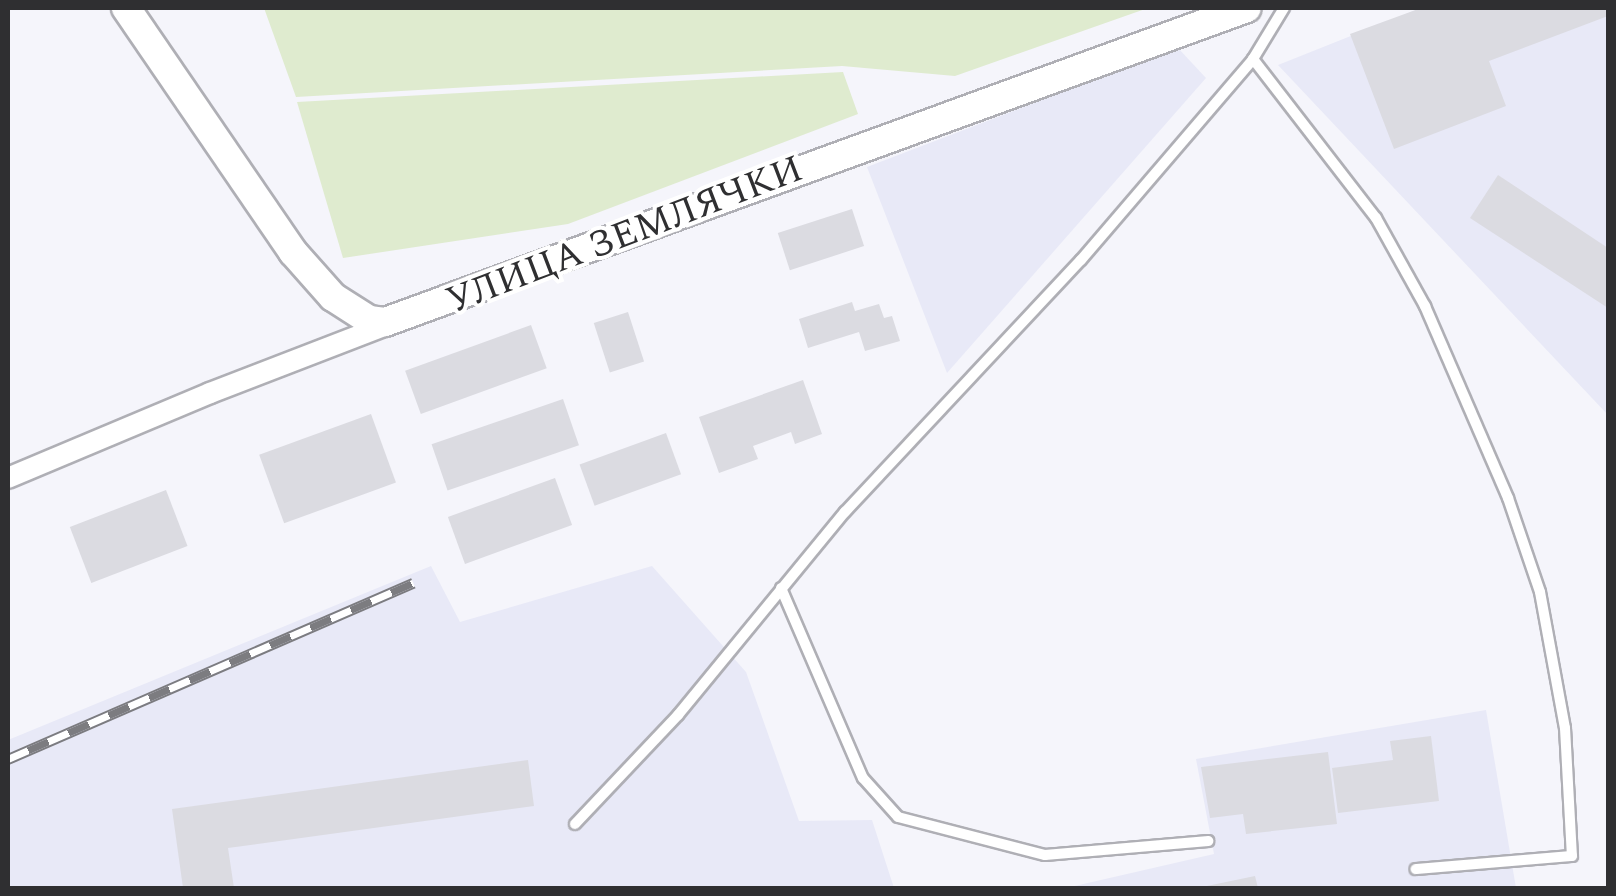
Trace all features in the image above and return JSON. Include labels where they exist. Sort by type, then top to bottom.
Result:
[{"type":"street","points":[[126,8],[316,280],[333,298],[370,320],[407,318]]},
{"type":"street","name":"УЛИЦА ЗЕМЛЯЧКИ","points":[[8,478],[210,393],[407,318],[1247,8]]},
{"type":"lane","points":[[575,824],[678,715],[844,512],[1081,260],[1252,59],[1284,8]]},
{"type":"lane","points":[[1252,59],[1376,218],[1425,306],[1508,498],[1544,609],[1564,728],[1572,856],[1416,870]]},
{"type":"lane","points":[[781,588],[854,760],[869,786],[898,817],[934,830],[1045,855],[1208,841]]},
{"type":"shaded area","points":[[1421,8],[1608,8],[1608,415],[1278,65]]},
{"type":"shaded area","points":[[1178,48],[1206,78],[947,373],[867,167]]},
{"type":"shaded area","points":[[431,566],[460,622],[652,566],[746,672],[799,821],[872,820],[894,888],[8,888],[8,740]]},
{"type":"shaded area","points":[[1486,710],[1516,888],[1066,888],[1214,854],[1196,759]]},
{"type":"green space","points":[[264,8],[1148,8],[955,76],[842,66],[296,97]]},
{"type":"green space","points":[[843,72],[858,114],[568,224],[343,258],[297,102]]},
{"type":"building","points":[[1421,8],[1608,8],[1608,16],[1489,61],[1506,106],[1394,149],[1350,34]]},
{"type":"building","points":[[1498,175],[1608,248],[1608,308],[1470,218]]},
{"type":"building","points":[[852,209],[864,246],[790,270],[778,233]]},
{"type":"building","points":[[852,302],[855,311],[879,304],[884,318],[892,316],[900,341],[865,351],[859,332],[808,348],[799,319]]},
{"type":"building","points":[[628,312],[644,361],[610,373],[594,323]]},
{"type":"building","points":[[531,325],[547,368],[421,414],[405,371]]},
{"type":"building","points":[[803,380],[822,434],[795,444],[791,432],[753,446],[758,459],[719,473],[699,417]]},
{"type":"building","points":[[563,399],[579,445],[448,491],[432,444]]},
{"type":"building","points":[[371,414],[396,483],[284,523],[259,455]]},
{"type":"building","points":[[666,433],[681,474],[595,506],[580,464]]},
{"type":"building","points":[[555,478],[572,525],[465,564],[448,517]]},
{"type":"building","points":[[166,490],[188,546],[91,583],[70,527]]},
{"type":"building","points":[[1431,736],[1439,801],[1338,813],[1332,768],[1393,760],[1390,741]]},
{"type":"building","points":[[1328,752],[1337,824],[1246,834],[1243,814],[1210,818],[1201,767]]},
{"type":"building","points":[[528,760],[534,806],[228,848],[234,888],[183,888],[172,809]]},
{"type":"building","points":[[1255,876],[1258,888],[1202,888],[1202,887]]},
{"type":"railway","points":[[8,759],[413,583]]}]
